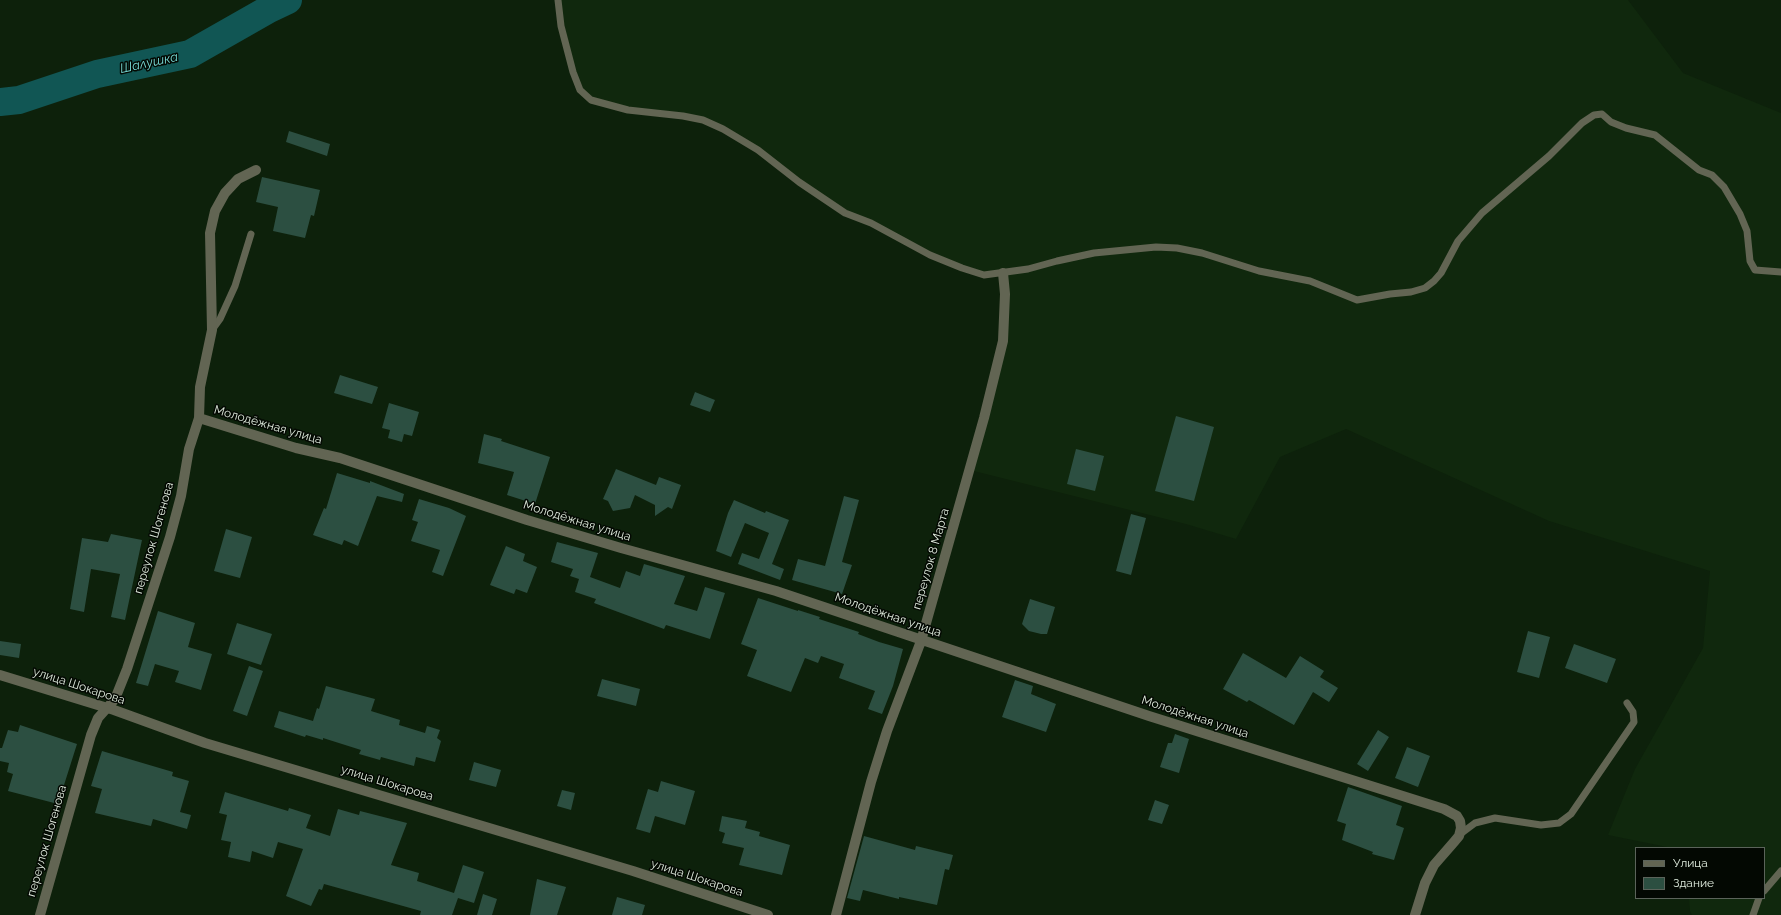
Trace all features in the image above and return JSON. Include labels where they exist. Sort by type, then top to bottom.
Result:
[{"type":"street","name":"переулок Шогенова","points":[[40,915],[91,735],[98,718],[115,699],[127,669],[170,537],[181,496],[189,449],[199,418],[200,387],[212,330],[210,233],[215,211],[225,193],[238,179],[256,170]]},
{"type":"street","name":"переулок 8 Марта","points":[[836,915],[871,782],[887,731],[921,641],[984,418],[1003,341],[1005,294],[1003,273]]},
{"type":"street","name":"Молодёжная улица","points":[[199,418],[296,448],[340,458],[527,520],[776,591],[921,641],[1064,686],[1156,718],[1444,809],[1456,816],[1460,821],[1461,828],[1458,836]]},
{"type":"street","name":"улица Шокарова","points":[[0,675],[106,708],[205,743],[634,871],[768,915]]},
{"type":"street","points":[[1414,915],[1425,883],[1434,866],[1458,836]]},
{"type":"lane","points":[[558,0],[561,26],[573,72],[580,90],[591,100],[628,110],[684,116],[703,120],[723,129],[758,150],[799,182],[845,213],[871,223],[930,255],[984,275],[1028,270],[1094,252],[1156,247],[1177,248],[1202,253],[1259,271],[1310,281],[1357,300],[1411,292],[1425,288],[1434,281],[1441,273],[1458,241],[1482,213],[1549,156],[1582,123],[1594,115],[1602,114],[1611,122],[1626,128],[1655,135],[1699,170],[1712,175],[1724,187],[1740,214],[1747,231],[1750,261],[1755,270],[1781,272]]},
{"type":"lane","points":[[212,330],[220,319],[235,286],[251,234]]},
{"type":"lane","points":[[1458,836],[1475,824],[1495,818],[1541,825],[1559,823],[1571,814],[1634,722],[1633,712],[1627,704]]},
{"type":"lane","points":[[1765,890],[1781,871]]},
{"type":"lane","points":[[1752,915],[1759,899]]},
{"type":"shaded area","points":[[558,0],[1628,0],[1683,73],[1781,113],[1781,915],[1692,915],[1690,911],[1689,899],[1765,899],[1765,847],[1667,847],[1608,835],[1635,769],[1703,648],[1710,571],[1549,521],[1346,429],[1280,457],[1236,539],[1186,524],[970,470],[1000,353],[1003,274],[984,275],[962,268],[845,213],[777,164],[703,120],[608,106],[580,90]]},
{"type":"building","points":[[289,131],[330,144],[327,156],[286,142]]},
{"type":"building","points":[[262,177],[320,190],[314,216],[311,215],[305,238],[273,231],[278,207],[256,202]]},
{"type":"building","points":[[340,375],[378,387],[372,404],[334,393]]},
{"type":"building","points":[[695,392],[715,400],[710,412],[690,405]]},
{"type":"building","points":[[389,403],[419,412],[412,436],[404,434],[402,442],[388,438],[390,430],[382,428]]},
{"type":"building","points":[[1176,416],[1214,427],[1194,501],[1155,491]]},
{"type":"building","points":[[484,434],[502,439],[501,441],[550,457],[535,504],[507,495],[514,472],[478,463]]},
{"type":"building","points":[[1076,449],[1104,456],[1095,491],[1067,484]]},
{"type":"building","points":[[616,469],[656,485],[659,477],[681,485],[672,509],[668,507],[655,516],[655,505],[635,495],[630,508],[613,511],[608,501],[603,499]]},
{"type":"building","points":[[337,473],[370,483],[370,481],[404,494],[402,502],[377,496],[358,546],[344,540],[342,545],[313,535],[324,508],[326,509]]},
{"type":"building","points":[[844,496],[859,500],[842,562],[852,565],[842,594],[792,580],[798,559],[825,566]]},
{"type":"building","points":[[419,499],[449,508],[466,516],[443,576],[432,572],[440,550],[411,541],[418,522],[412,520]]},
{"type":"building","points":[[734,500],[765,513],[766,511],[789,520],[772,564],[784,569],[780,580],[738,564],[742,553],[759,559],[769,533],[745,523],[731,557],[716,551],[728,513]]},
{"type":"building","points":[[1131,514],[1146,518],[1131,575],[1116,571]]},
{"type":"building","points":[[226,529],[252,537],[240,578],[214,571]]},
{"type":"building","points":[[111,534],[142,540],[125,620],[111,617],[120,574],[91,569],[84,612],[70,609],[82,538],[108,542]]},
{"type":"building","points":[[557,542],[598,553],[590,577],[620,588],[626,571],[640,576],[644,564],[685,576],[674,604],[697,611],[705,587],[725,593],[710,639],[666,625],[664,629],[594,603],[596,599],[575,592],[579,579],[570,576],[573,569],[551,562]]},
{"type":"building","points":[[506,546],[525,554],[523,561],[537,567],[527,593],[516,589],[514,594],[490,585]]},
{"type":"building","points":[[758,598],[820,617],[819,619],[859,632],[858,634],[879,642],[903,649],[893,686],[882,714],[868,709],[875,691],[839,678],[844,664],[821,656],[818,663],[805,658],[791,692],[747,676],[757,650],[741,644]]},
{"type":"building","points":[[1030,599],[1055,607],[1047,634],[1029,631],[1022,624]]},
{"type":"building","points":[[158,611],[195,623],[188,647],[212,654],[201,690],[175,682],[179,671],[155,664],[148,686],[136,683]]},
{"type":"building","points":[[237,623],[272,634],[261,665],[227,654]]},
{"type":"building","points":[[1528,631],[1550,637],[1539,678],[1517,672]]},
{"type":"building","points":[[0,641],[21,644],[19,658],[0,655]]},
{"type":"building","points":[[1574,644],[1616,659],[1607,683],[1565,668]]},
{"type":"building","points":[[1243,653],[1286,678],[1300,656],[1324,671],[1320,677],[1338,688],[1329,702],[1313,692],[1294,725],[1249,700],[1247,702],[1223,689]]},
{"type":"building","points":[[249,666],[263,671],[247,716],[233,711]]},
{"type":"building","points":[[602,679],[640,689],[636,706],[597,696]]},
{"type":"building","points":[[1015,680],[1033,686],[1031,694],[1056,704],[1046,732],[1002,717]]},
{"type":"building","points":[[326,686],[375,699],[371,711],[400,720],[399,725],[425,733],[427,726],[440,730],[437,738],[441,741],[435,762],[416,757],[414,766],[381,757],[380,760],[359,754],[361,750],[323,738],[323,740],[306,735],[305,737],[274,727],[279,711],[313,721],[317,708],[319,709]]},
{"type":"building","points":[[20,725],[77,744],[58,804],[8,791],[13,774],[7,772],[9,763],[0,761],[0,748],[2,748],[8,730],[18,732]]},
{"type":"building","points":[[1378,730],[1389,737],[1368,771],[1357,764]]},
{"type":"building","points":[[1175,734],[1189,739],[1179,773],[1160,767],[1168,743],[1172,743]]},
{"type":"building","points":[[1407,747],[1430,756],[1418,787],[1395,778]]},
{"type":"building","points":[[102,751],[173,772],[172,776],[189,781],[180,812],[191,815],[187,829],[153,819],[151,826],[95,813],[102,789],[91,786]]},
{"type":"building","points":[[474,762],[501,770],[496,787],[469,780]]},
{"type":"building","points":[[661,781],[695,791],[685,825],[655,816],[650,833],[636,829],[648,789],[658,792]]},
{"type":"building","points":[[1348,787],[1402,806],[1396,825],[1404,828],[1394,860],[1372,854],[1373,852],[1342,840],[1346,824],[1337,821]]},
{"type":"building","points":[[562,790],[575,793],[571,810],[557,806]]},
{"type":"building","points":[[225,792],[288,811],[289,808],[311,815],[306,828],[330,836],[338,809],[359,815],[360,811],[407,823],[391,865],[419,873],[417,881],[454,893],[463,865],[484,872],[474,903],[458,898],[452,915],[420,915],[421,911],[324,884],[322,890],[319,889],[311,906],[286,896],[303,849],[278,842],[273,858],[252,851],[250,862],[228,857],[231,842],[221,840],[227,815],[219,813]]},
{"type":"building","points":[[1155,800],[1169,805],[1162,824],[1148,820]]},
{"type":"building","points":[[722,816],[747,821],[745,828],[760,832],[759,836],[790,845],[782,875],[739,865],[744,848],[722,843],[725,833],[719,831]]},
{"type":"building","points":[[864,836],[915,850],[916,846],[953,855],[949,870],[945,869],[937,905],[899,897],[899,899],[863,890],[860,901],[847,898]]},
{"type":"building","points":[[537,879],[566,887],[557,915],[530,915]]},
{"type":"building","points":[[483,894],[497,899],[492,915],[477,915]]},
{"type":"building","points":[[617,897],[645,905],[642,915],[612,915]]},
{"type":"waterway","name":"Шалушка","points":[[0,102],[19,100],[97,74],[190,54],[269,9],[288,0]]}]
